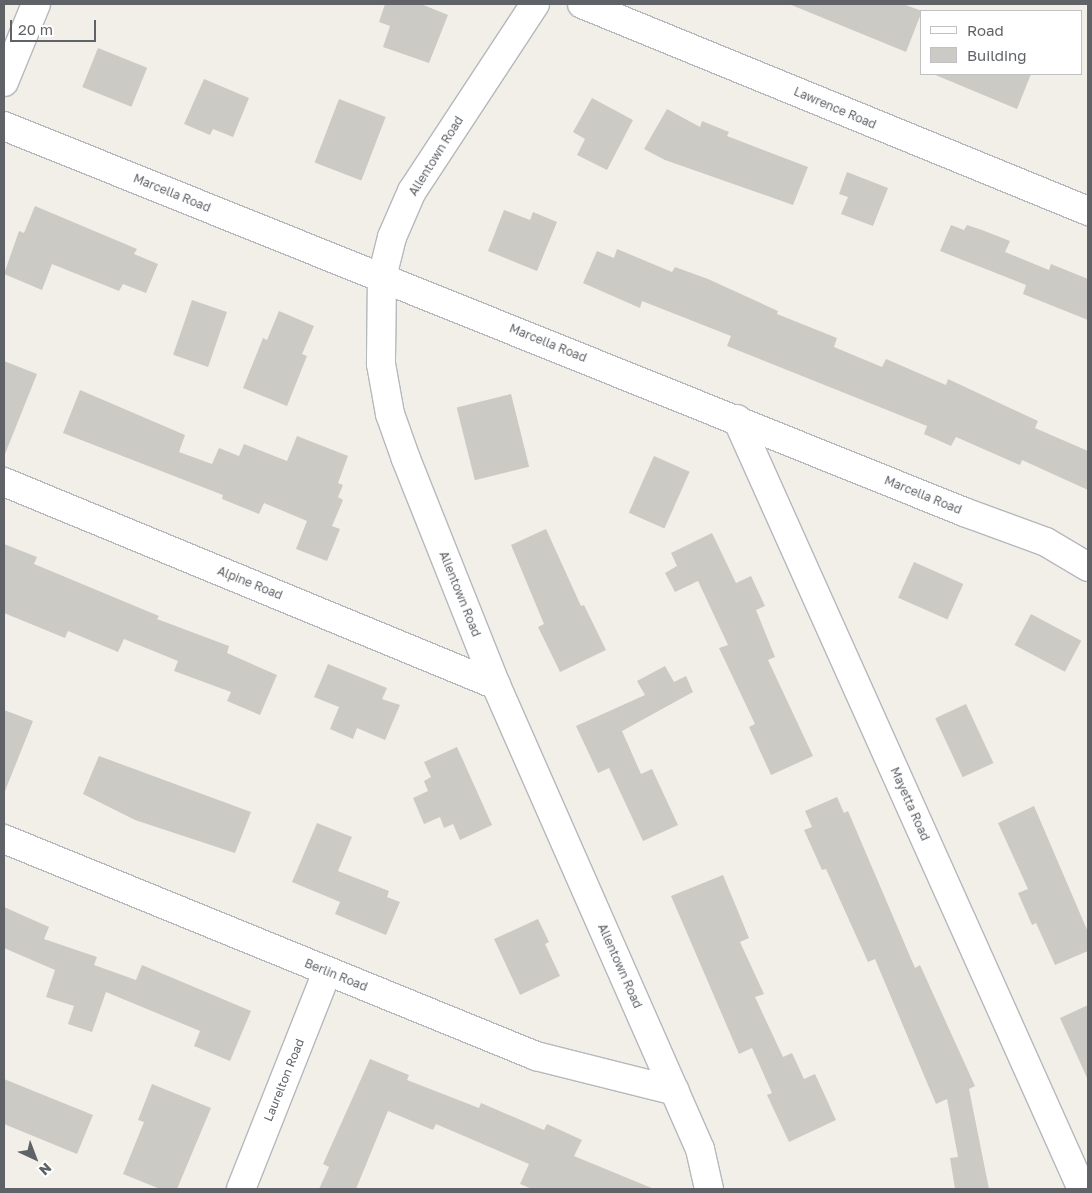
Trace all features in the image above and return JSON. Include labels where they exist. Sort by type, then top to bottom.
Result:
[{"type":"street","points":[[4,82],[36,4]]},
{"type":"street","name":"Allentown Road","points":[[534,4],[412,191],[392,237],[382,277],[381,364],[390,414],[496,685],[700,1148],[709,1189]]},
{"type":"street","name":"Lawrence Road","points":[[582,4],[1088,212]]},
{"type":"street","name":"Marcella Road","points":[[4,126],[737,419],[964,512],[1046,542],[1088,567]]},
{"type":"street","name":"Mayetta Road","points":[[737,419],[1082,1189]]},
{"type":"street","name":"Alpine Road","points":[[4,482],[496,685]]},
{"type":"street","name":"Berlin Road","points":[[4,839],[536,1056],[675,1091]]},
{"type":"street","name":"Laurelton Road","points":[[241,1189],[327,972]]},
{"type":"building","points":[[385,4],[421,4],[448,15],[429,63],[383,47],[390,26],[379,22]]},
{"type":"building","points":[[789,4],[903,4],[920,10],[920,16],[906,52]]},
{"type":"building","points":[[98,48],[147,68],[131,107],[82,87]]},
{"type":"building","points":[[935,75],[1031,75],[1017,109]]},
{"type":"building","points":[[204,79],[249,98],[233,137],[213,129],[210,135],[184,124]]},
{"type":"building","points":[[592,98],[633,120],[607,170],[577,155],[585,139],[573,132]]},
{"type":"building","points":[[339,99],[386,117],[361,180],[315,162]]},
{"type":"building","points":[[667,109],[700,127],[702,121],[729,132],[727,136],[808,167],[793,205],[665,160],[644,149]]},
{"type":"building","points":[[847,172],[888,188],[873,226],[841,214],[848,197],[839,194]]},
{"type":"building","points":[[35,206],[137,249],[134,254],[158,264],[146,293],[123,284],[119,291],[52,264],[42,290],[4,274],[19,231],[24,233]]},
{"type":"building","points":[[504,210],[530,220],[533,212],[557,222],[537,271],[488,251]]},
{"type":"building","points":[[951,225],[964,230],[967,225],[1010,241],[1005,252],[1049,270],[1051,264],[1088,279],[1088,320],[1023,294],[1026,285],[940,251]]},
{"type":"building","points":[[617,249],[672,272],[675,267],[708,279],[778,311],[777,314],[837,338],[834,347],[882,367],[886,359],[946,385],[948,379],[1038,421],[1035,428],[1088,451],[1088,490],[1022,460],[1020,465],[956,437],[951,446],[924,434],[927,426],[727,346],[731,336],[642,301],[640,308],[583,283],[597,251],[614,258]]},
{"type":"building","points":[[192,300],[227,312],[208,367],[173,355]]},
{"type":"building","points":[[279,311],[314,326],[302,354],[307,356],[287,406],[243,388],[263,338],[267,340]]},
{"type":"building","points":[[4,361],[37,374],[5,454],[4,454]]},
{"type":"building","points":[[80,390],[185,435],[179,452],[212,464],[219,448],[239,456],[244,444],[287,461],[297,436],[348,456],[338,483],[343,485],[338,497],[343,500],[332,526],[340,529],[327,561],[296,549],[307,521],[264,503],[259,514],[222,499],[223,495],[63,433]]},
{"type":"building","points":[[511,394],[529,467],[475,480],[457,408]]},
{"type":"building","points":[[654,456],[690,472],[664,529],[629,513]]},
{"type":"building","points":[[546,529],[581,606],[584,605],[606,650],[560,672],[538,627],[544,624],[511,545]]},
{"type":"building","points":[[712,533],[736,583],[751,576],[765,606],[756,610],[775,657],[768,660],[813,756],[771,775],[749,727],[755,724],[719,648],[728,645],[698,581],[675,592],[665,573],[677,566],[671,553]]},
{"type":"building","points":[[4,544],[37,557],[34,564],[159,616],[157,619],[229,646],[227,653],[277,675],[260,715],[227,701],[231,692],[174,671],[178,661],[124,639],[118,652],[68,631],[65,638],[4,613]]},
{"type":"building","points":[[914,562],[963,584],[947,620],[898,598]]},
{"type":"building","points":[[1031,614],[1081,641],[1065,672],[1015,645]]},
{"type":"building","points":[[328,664],[387,688],[382,699],[400,705],[385,740],[357,728],[353,739],[330,729],[339,707],[314,697]]},
{"type":"building","points":[[665,666],[674,682],[686,676],[693,692],[622,731],[641,774],[652,769],[678,825],[643,841],[609,768],[598,773],[576,726],[645,695],[637,681]]},
{"type":"building","points":[[966,704],[993,763],[963,777],[935,718]]},
{"type":"building","points":[[4,710],[33,721],[5,791],[4,791]]},
{"type":"building","points":[[457,747],[492,825],[460,840],[453,824],[444,828],[440,817],[424,824],[413,798],[428,791],[424,781],[431,777],[424,762]]},
{"type":"building","points":[[99,756],[251,812],[235,853],[135,820],[83,794]]},
{"type":"building","points":[[837,797],[844,813],[848,811],[915,968],[920,965],[975,1086],[969,1089],[989,1189],[955,1189],[950,1158],[958,1157],[947,1099],[936,1104],[875,959],[868,962],[826,869],[822,870],[804,830],[812,827],[805,811]]},
{"type":"building","points":[[1034,806],[1088,932],[1088,951],[1055,965],[1036,923],[1032,925],[1018,893],[1028,889],[998,823]]},
{"type":"building","points":[[317,823],[352,837],[338,871],[389,891],[387,897],[400,902],[386,935],[335,914],[340,902],[292,882]]},
{"type":"building","points":[[723,875],[749,938],[740,942],[764,994],[755,997],[783,1057],[792,1053],[804,1079],[815,1074],[836,1120],[789,1142],[767,1095],[772,1093],[752,1048],[739,1054],[671,896]]},
{"type":"building","points":[[4,907],[49,927],[44,939],[97,957],[94,965],[136,980],[142,965],[251,1011],[230,1061],[194,1046],[200,1031],[106,992],[92,1032],[68,1024],[74,1006],[46,997],[55,970],[4,948]]},
{"type":"building","points":[[538,919],[549,942],[545,944],[560,976],[520,995],[494,939]]},
{"type":"building","points":[[1088,1005],[1088,1080],[1060,1018]]},
{"type":"building","points":[[370,1059],[409,1075],[407,1080],[479,1108],[481,1103],[544,1130],[547,1124],[582,1140],[574,1156],[654,1189],[532,1189],[520,1184],[529,1164],[436,1124],[433,1130],[388,1111],[356,1189],[319,1189],[329,1167],[323,1164]]},
{"type":"building","points":[[4,1079],[93,1115],[77,1154],[4,1124]]},
{"type":"building","points":[[152,1084],[211,1108],[177,1189],[160,1189],[123,1174],[144,1122],[138,1120]]}]
